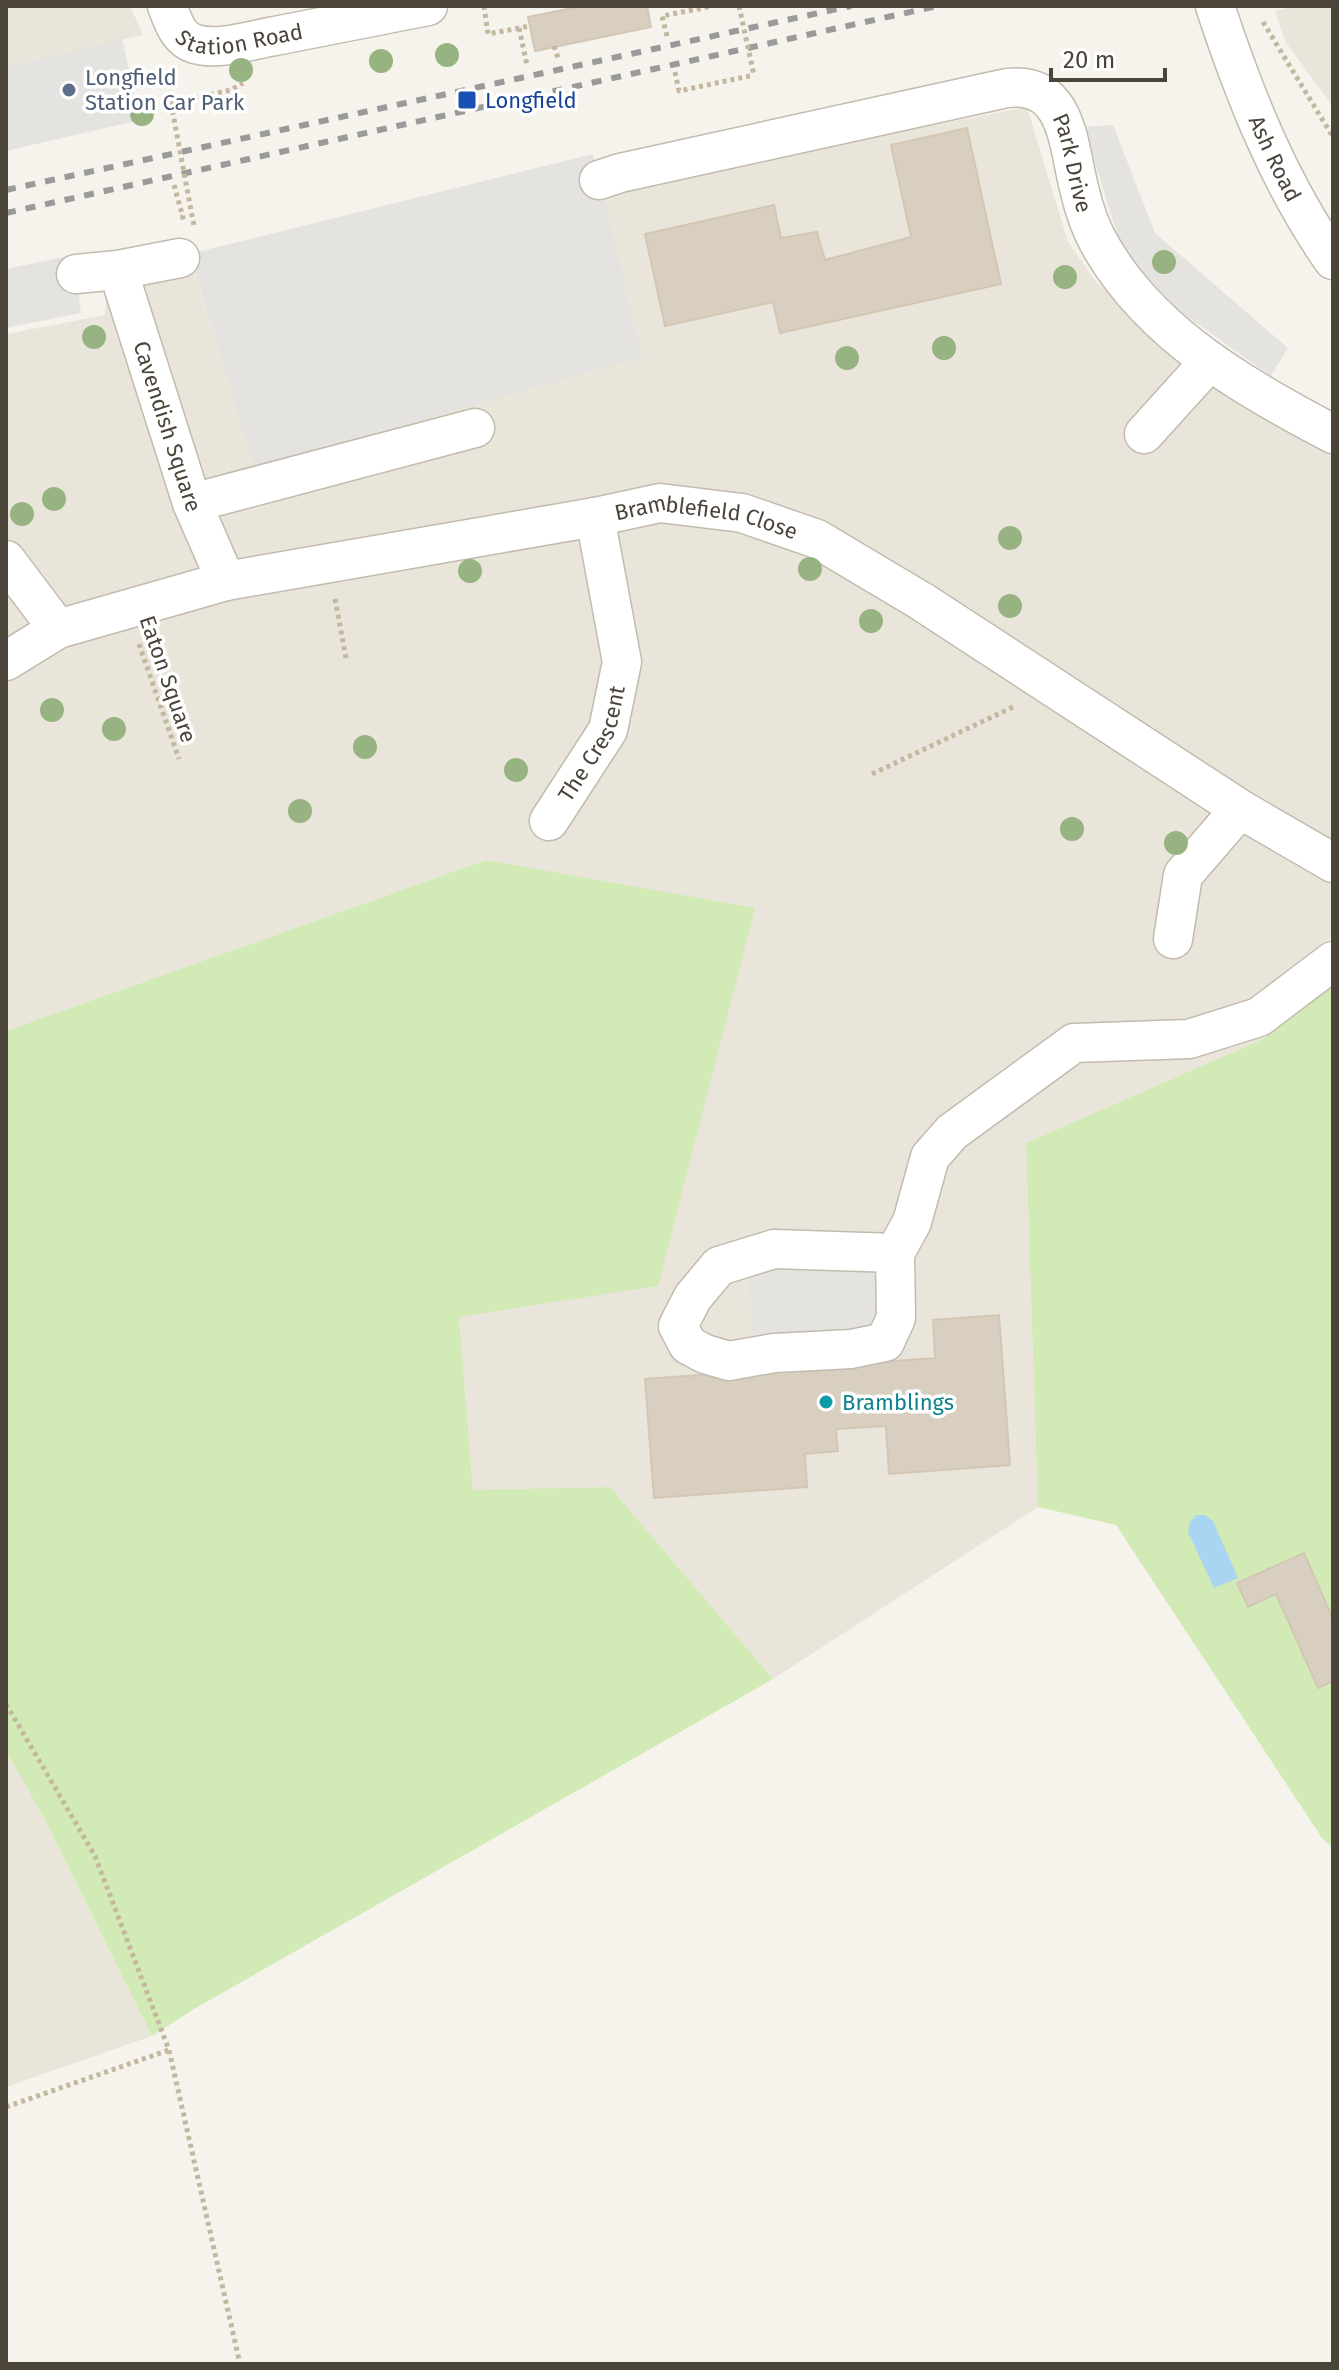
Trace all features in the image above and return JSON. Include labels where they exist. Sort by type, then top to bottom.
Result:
[{"type":"street","name":"Station Road","points":[[167,6],[175,27],[183,37],[194,44],[208,46],[428,6]]},
{"type":"street","name":"Ash Road","points":[[1215,6],[1262,132],[1333,260]]},
{"type":"street","name":"Park Drive","points":[[599,180],[1007,88],[1035,90],[1048,98],[1062,117],[1086,215],[1102,250],[1139,298],[1210,361],[1248,388],[1333,434]]},
{"type":"street","points":[[76,274],[118,270],[187,242]]},
{"type":"street","name":"Cavendish Square","points":[[118,270],[192,503],[226,581]]},
{"type":"street","points":[[1144,434],[1210,361]]},
{"type":"street","points":[[192,503],[475,428]]},
{"type":"street","name":"Bramblefield Close","points":[[6,661],[58,629],[226,581],[660,503],[742,513],[817,539],[921,601],[1240,809],[1333,863]]},
{"type":"street","name":"The Crescent","points":[[549,821],[608,730],[622,662],[595,517]]},
{"type":"street","points":[[6,560],[58,629]]},
{"type":"street","points":[[1173,939],[1183,875],[1240,809]]},
{"type":"street","points":[[895,1253],[774,1249],[719,1266],[693,1297],[678,1326],[688,1345],[729,1361],[774,1353],[851,1349],[885,1342],[896,1318],[895,1253],[912,1222],[930,1157],[952,1132],[1074,1043],[1189,1039],[1259,1017],[1333,961]]},
{"type":"path","points":[[484,6],[488,34],[530,26]]},
{"type":"path","points":[[667,36],[662,16],[713,6]]},
{"type":"path","points":[[675,72],[679,91],[754,75],[739,6]]},
{"type":"path","points":[[1257,13],[1333,137]]},
{"type":"path","points":[[519,28],[527,65]]},
{"type":"path","points":[[554,46],[558,58]]},
{"type":"path","points":[[187,242],[171,103],[231,90]]},
{"type":"path","points":[[327,563],[346,658]]},
{"type":"path","name":"Eaton Square","points":[[127,609],[179,759]]},
{"type":"path","points":[[872,774],[1053,687]]},
{"type":"path","points":[[6,1704],[95,1856],[169,2050],[240,2364]]},
{"type":"path","points":[[6,2107],[169,2050]]},
{"type":"shaded area","points":[[6,6],[130,6],[143,35],[6,67]]},
{"type":"shaded area","points":[[1295,6],[1333,6],[1333,107],[1285,41],[1275,11]]},
{"type":"shaded area","name":"Longfield Station Car Park","points":[[122,39],[140,120],[6,151],[6,67]]},
{"type":"shaded area","points":[[1027,107],[1068,242],[1096,282],[1231,398],[1333,455],[1333,935],[1266,1007],[1263,1039],[1026,1143],[1038,1507],[773,1679],[610,1487],[473,1491],[459,1316],[658,1286],[486,860],[6,1031],[6,334],[105,315],[106,285],[191,263],[255,467],[601,190]]},
{"type":"shaded area","points":[[1113,125],[1155,233],[1288,348],[1271,376],[1178,310],[1122,250],[1084,127]]},
{"type":"shaded area","points":[[593,154],[642,357],[254,467],[189,254]]},
{"type":"shaded area","points":[[68,256],[76,274],[81,313],[6,328],[6,269]]},
{"type":"shaded area","points":[[876,1259],[912,1356],[755,1367],[747,1265]]},
{"type":"shaded area","points":[[6,1751],[46,1822],[152,2036],[6,2087]]},
{"type":"green space","points":[[486,860],[755,908],[658,1286],[459,1317],[473,1490],[610,1487],[773,1679],[194,2009],[152,2036],[46,1822],[6,1751],[6,1031]]},
{"type":"green space","points":[[1333,980],[1333,1619],[1304,1554],[1276,1594],[1333,1681],[1333,1848],[1322,1838],[1116,1525],[1038,1507],[1026,1143],[1263,1039]]},
{"type":"water","points":[[1196,1515],[1205,1515],[1213,1521],[1238,1578],[1214,1588],[1188,1532],[1190,1522]]},
{"type":"building","points":[[582,6],[647,6],[651,27],[535,51],[528,17]]},
{"type":"building","points":[[967,128],[1001,284],[780,333],[773,302],[665,326],[645,234],[774,205],[781,238],[817,232],[825,260],[911,237],[891,145]]},
{"type":"building","name":"Bramblings","points":[[999,1315],[1010,1465],[889,1474],[886,1426],[836,1429],[838,1451],[805,1454],[807,1487],[654,1498],[645,1379],[935,1358],[933,1320]]},
{"type":"building","points":[[1304,1553],[1333,1619],[1333,1681],[1318,1688],[1276,1594],[1248,1607],[1237,1583]]},
{"type":"railway","points":[[6,190],[851,6]]},
{"type":"railway","points":[[6,213],[937,6]]},
{"type":"place","name":"Longfield Station Car Park","points":[[69,90]]},
{"type":"place","name":"Longfield","points":[[467,100]]},
{"type":"place","name":"Bramblings","points":[[826,1402]]}]
